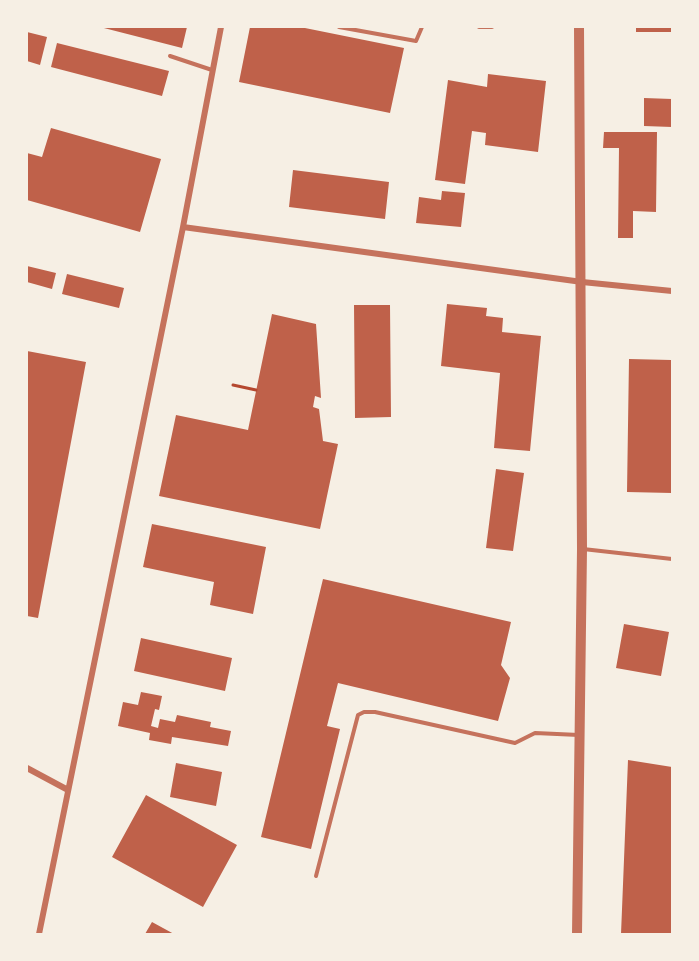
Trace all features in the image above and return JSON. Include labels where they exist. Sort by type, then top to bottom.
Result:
[{"type":"street","points":[[39,934],[183,227],[221,27]]},
{"type":"street","points":[[577,934],[582,549],[579,27]]},
{"type":"street","points":[[183,227],[582,282],[672,291]]},
{"type":"street","points":[[27,768],[68,790]]},
{"type":"lane","points":[[339,27],[416,41],[422,27]]},
{"type":"lane","points":[[479,27],[492,27]]},
{"type":"lane","points":[[170,56],[213,71]]},
{"type":"lane","points":[[582,549],[672,559]]},
{"type":"lane","points":[[316,876],[355,720],[364,711],[515,743],[535,733],[579,735]]},
{"type":"path","points":[[233,385],[256,390]]},
{"type":"building","points":[[100,27],[187,27],[182,48]]},
{"type":"building","points":[[250,27],[300,27],[404,48],[390,113],[239,82]]},
{"type":"building","points":[[636,27],[672,27],[672,32],[636,32]]},
{"type":"building","points":[[27,32],[47,37],[40,65],[27,61]]},
{"type":"building","points":[[57,43],[169,71],[162,96],[51,67]]},
{"type":"building","points":[[488,74],[546,81],[538,152],[485,145],[486,133],[472,131],[465,184],[435,180],[448,80],[487,87]]},
{"type":"building","points":[[644,98],[672,99],[672,127],[644,126]]},
{"type":"building","points":[[51,128],[161,159],[140,232],[27,200],[27,153],[42,157]]},
{"type":"building","points":[[604,132],[657,132],[656,212],[633,211],[633,238],[618,238],[619,148],[603,148]]},
{"type":"building","points":[[293,170],[389,182],[385,219],[289,207]]},
{"type":"building","points":[[442,191],[465,193],[461,227],[416,223],[419,197],[441,200]]},
{"type":"building","points":[[27,266],[56,273],[52,289],[27,282]]},
{"type":"building","points":[[67,274],[124,288],[119,308],[62,294]]},
{"type":"building","points":[[447,304],[487,308],[486,316],[503,318],[502,332],[541,336],[530,451],[494,448],[500,373],[441,366]]},
{"type":"building","points":[[354,305],[390,305],[391,417],[355,418]]},
{"type":"building","points":[[272,314],[316,324],[321,398],[315,396],[313,407],[319,409],[323,441],[338,444],[320,529],[159,496],[176,415],[248,430]]},
{"type":"building","points":[[27,351],[86,362],[38,618],[27,616]]},
{"type":"building","points":[[629,359],[671,360],[672,493],[627,492]]},
{"type":"building","points":[[496,469],[524,473],[513,551],[486,548]]},
{"type":"building","points":[[152,524],[266,547],[253,614],[210,605],[214,582],[143,567]]},
{"type":"building","points":[[323,579],[511,622],[501,665],[510,678],[498,721],[338,683],[327,726],[340,729],[311,849],[261,837]]},
{"type":"building","points":[[624,624],[669,632],[661,676],[616,668]]},
{"type":"building","points":[[141,638],[232,658],[225,691],[134,671]]},
{"type":"building","points":[[141,692],[162,696],[159,710],[155,709],[151,726],[158,728],[160,719],[175,722],[177,715],[211,722],[210,727],[231,731],[228,746],[172,737],[171,744],[149,740],[150,733],[118,726],[123,702],[138,705]]},
{"type":"building","points":[[628,760],[672,767],[672,934],[621,934]]},
{"type":"building","points":[[176,763],[222,772],[216,806],[170,797]]},
{"type":"building","points":[[146,795],[237,845],[203,907],[112,857]]},
{"type":"building","points":[[152,922],[174,934],[145,934]]}]
